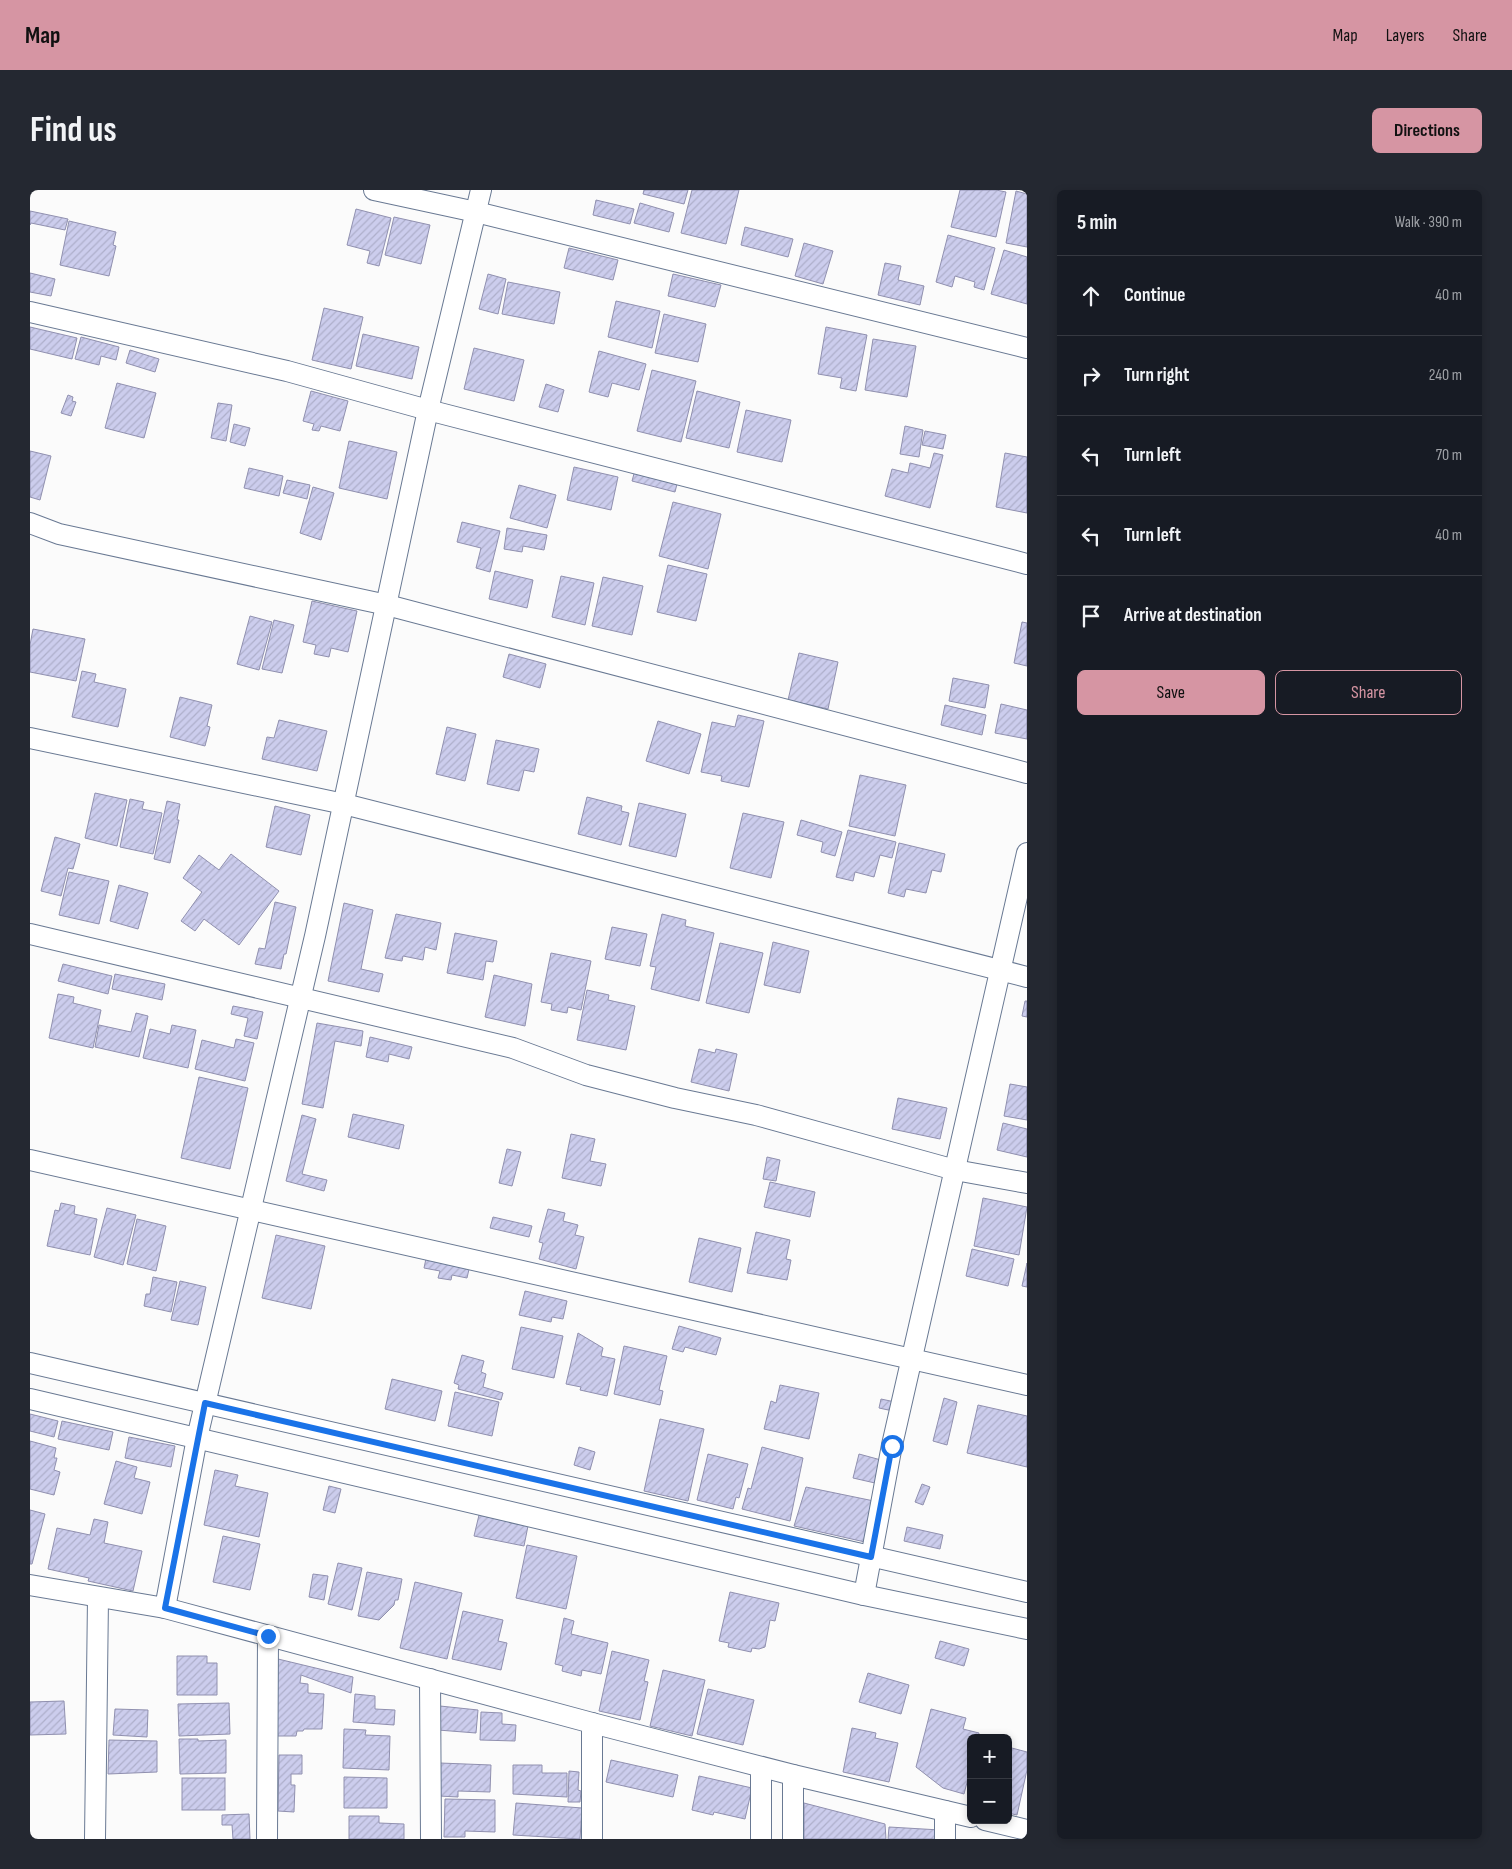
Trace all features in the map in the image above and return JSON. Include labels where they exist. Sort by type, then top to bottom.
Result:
[{"type":"street","points":[[374,190],[476,212],[1027,348]]},
{"type":"street","points":[[165,1608],[197,1438],[301,998],[428,410],[481,190]]},
{"type":"street","points":[[30,312],[287,371],[428,410],[1027,564]]},
{"type":"street","points":[[30,524],[59,534],[387,605],[1027,773]]},
{"type":"street","points":[[30,738],[344,804],[1027,977]]},
{"type":"street","points":[[864,1595],[892,1446],[1027,853]]},
{"type":"street","points":[[30,934],[513,1048],[586,1075],[674,1098],[756,1115],[955,1170],[1027,1183]]},
{"type":"street","points":[[30,1160],[1027,1385]]},
{"type":"street","points":[[30,1363],[1027,1592]]},
{"type":"street","points":[[30,1399],[864,1595],[1027,1629]]},
{"type":"street","points":[[30,1585],[165,1608],[592,1724],[793,1775],[967,1816]]},
{"type":"street","points":[[95,1839],[98,1598]]},
{"type":"street","points":[[267,1839],[268,1636]]},
{"type":"street","points":[[430,1679],[431,1839]]},
{"type":"street","points":[[592,1724],[592,1839]]},
{"type":"street","points":[[761,1767],[761,1839]]},
{"type":"street","points":[[793,1775],[793,1839]]},
{"type":"street","points":[[945,1811],[945,1839]]},
{"type":"street","points":[[1002,1824],[1027,1830]]},
{"type":"building","points":[[644,190],[688,190],[684,204],[643,194]]},
{"type":"building","points":[[692,190],[739,190],[726,244],[681,233]]},
{"type":"building","points":[[960,190],[996,190],[1006,192],[996,237],[951,227]]},
{"type":"building","points":[[1016,191],[1027,194],[1027,247],[1006,243]]},
{"type":"building","points":[[596,200],[634,209],[630,224],[593,215]]},
{"type":"building","points":[[640,203],[674,213],[669,232],[634,223]]},
{"type":"building","points":[[356,209],[391,218],[379,266],[367,263],[370,251],[347,245]]},
{"type":"building","points":[[30,211],[68,219],[65,230],[31,223],[30,225]]},
{"type":"building","points":[[394,217],[430,225],[421,264],[385,255]]},
{"type":"building","points":[[69,221],[116,232],[113,245],[116,246],[109,276],[60,265]]},
{"type":"building","points":[[745,227],[793,239],[788,257],[741,245]]},
{"type":"building","points":[[948,235],[995,248],[984,290],[974,287],[975,282],[955,276],[952,287],[936,282]]},
{"type":"building","points":[[804,243],[833,251],[823,284],[795,276]]},
{"type":"building","points":[[569,248],[618,260],[613,280],[564,268]]},
{"type":"building","points":[[1004,250],[1027,257],[1027,304],[991,294]]},
{"type":"building","points":[[885,263],[901,266],[898,280],[924,286],[920,305],[878,295]]},
{"type":"building","points":[[30,273],[55,279],[51,296],[30,292]]},
{"type":"building","points":[[488,274],[506,279],[498,314],[479,309]]},
{"type":"building","points":[[673,274],[721,285],[715,307],[668,296]]},
{"type":"building","points":[[508,282],[560,292],[554,324],[502,314]]},
{"type":"building","points":[[616,301],[660,311],[652,348],[608,337]]},
{"type":"building","points":[[324,308],[363,317],[351,369],[312,360]]},
{"type":"building","points":[[664,314],[706,324],[698,362],[655,353]]},
{"type":"building","points":[[30,327],[77,338],[72,359],[30,349]]},
{"type":"building","points":[[826,327],[867,335],[856,391],[840,388],[842,378],[818,374]]},
{"type":"building","points":[[363,334],[419,347],[412,379],[356,366]]},
{"type":"building","points":[[81,337],[119,347],[116,360],[101,356],[99,365],[75,359]]},
{"type":"building","points":[[873,339],[916,346],[907,397],[865,390]]},
{"type":"building","points":[[474,348],[524,360],[514,401],[464,389]]},
{"type":"building","points":[[130,350],[159,359],[155,372],[126,363]]},
{"type":"building","points":[[599,351],[646,364],[639,390],[612,383],[608,397],[589,392]]},
{"type":"building","points":[[652,370],[696,381],[681,442],[637,431]]},
{"type":"building","points":[[117,383],[156,393],[144,438],[105,428]]},
{"type":"building","points":[[546,384],[564,390],[558,412],[539,407]]},
{"type":"building","points":[[311,391],[348,401],[340,431],[321,426],[319,431],[312,430],[314,424],[303,421]]},
{"type":"building","points":[[697,391],[740,402],[729,448],[686,438]]},
{"type":"building","points":[[68,395],[73,397],[72,401],[76,402],[71,416],[61,413]]},
{"type":"building","points":[[218,403],[232,405],[226,441],[211,438]]},
{"type":"building","points":[[746,410],[791,420],[782,462],[737,452]]},
{"type":"building","points":[[234,424],[250,428],[245,446],[230,442]]},
{"type":"building","points":[[905,426],[923,430],[919,457],[900,454]]},
{"type":"building","points":[[925,431],[946,435],[943,449],[922,445]]},
{"type":"building","points":[[349,441],[397,452],[387,499],[339,488]]},
{"type":"building","points":[[30,451],[51,456],[40,500],[30,497]]},
{"type":"building","points":[[934,453],[943,455],[930,508],[885,496],[892,469],[908,473],[910,463],[930,468]]},
{"type":"building","points":[[1005,453],[1027,457],[1027,513],[996,507]]},
{"type":"building","points":[[574,467],[618,477],[611,510],[567,500]]},
{"type":"building","points":[[249,468],[283,476],[279,496],[244,488]]},
{"type":"building","points":[[635,470],[678,480],[675,492],[632,481]]},
{"type":"building","points":[[287,480],[310,485],[307,499],[283,493]]},
{"type":"building","points":[[519,485],[556,495],[547,528],[510,518]]},
{"type":"building","points":[[313,487],[334,493],[321,540],[300,533]]},
{"type":"building","points":[[673,502],[721,514],[708,569],[659,556]]},
{"type":"building","points":[[462,522],[500,531],[490,572],[476,568],[481,548],[457,542]]},
{"type":"building","points":[[507,528],[547,535],[544,550],[523,546],[522,552],[504,549]]},
{"type":"building","points":[[668,565],[707,574],[696,621],[657,612]]},
{"type":"building","points":[[495,571],[533,580],[527,608],[489,599]]},
{"type":"building","points":[[561,576],[594,583],[585,625],[552,617]]},
{"type":"building","points":[[603,577],[643,586],[632,635],[592,626]]},
{"type":"building","points":[[312,601],[357,611],[348,652],[331,648],[329,657],[314,654],[316,645],[303,642]]},
{"type":"building","points":[[250,616],[272,622],[259,670],[237,664]]},
{"type":"building","points":[[274,620],[294,625],[282,673],[262,669]]},
{"type":"building","points":[[1022,622],[1027,623],[1027,666],[1014,663]]},
{"type":"building","points":[[33,629],[85,639],[76,681],[30,672],[30,645]]},
{"type":"building","points":[[799,653],[838,662],[828,709],[788,700]]},
{"type":"building","points":[[509,654],[546,664],[540,688],[503,677]]},
{"type":"building","points":[[82,671],[96,674],[94,682],[126,689],[118,727],[72,717]]},
{"type":"building","points":[[953,678],[989,685],[985,708],[949,701]]},
{"type":"building","points":[[180,697],[212,705],[207,726],[210,727],[205,746],[170,737]]},
{"type":"building","points":[[1001,704],[1027,710],[1027,739],[995,733]]},
{"type":"building","points":[[945,705],[986,715],[982,735],[941,725]]},
{"type":"building","points":[[738,715],[764,721],[749,787],[721,781],[722,776],[701,772],[712,722],[735,727]]},
{"type":"building","points":[[279,720],[327,731],[317,771],[262,759],[267,737],[274,738]]},
{"type":"building","points":[[658,721],[701,734],[689,774],[646,761]]},
{"type":"building","points":[[447,727],[476,734],[465,781],[436,774]]},
{"type":"building","points":[[496,740],[539,749],[534,772],[524,770],[519,791],[487,784]]},
{"type":"building","points":[[860,775],[906,785],[895,836],[849,826]]},
{"type":"building","points":[[95,793],[127,800],[117,846],[85,838]]},
{"type":"building","points":[[587,797],[622,806],[621,811],[629,813],[621,845],[578,834]]},
{"type":"building","points":[[130,799],[144,802],[142,809],[162,813],[153,854],[120,847]]},
{"type":"building","points":[[167,801],[180,804],[177,820],[179,820],[170,863],[154,859]]},
{"type":"building","points":[[639,803],[686,814],[676,857],[629,846]]},
{"type":"building","points":[[275,806],[310,815],[301,855],[266,847]]},
{"type":"building","points":[[743,813],[784,822],[771,878],[730,868]]},
{"type":"building","points":[[801,820],[842,832],[835,856],[821,852],[823,842],[797,835]]},
{"type":"building","points":[[848,830],[896,842],[892,858],[880,855],[874,877],[855,872],[853,881],[836,877]]},
{"type":"building","points":[[55,837],[80,844],[73,869],[68,868],[61,896],[41,891]]},
{"type":"building","points":[[899,843],[945,854],[941,872],[932,870],[926,893],[906,889],[904,897],[888,893]]},
{"type":"building","points":[[231,854],[279,891],[239,945],[204,919],[195,931],[181,921],[202,892],[183,878],[199,855],[219,870]]},
{"type":"building","points":[[69,872],[109,881],[99,924],[59,915]]},
{"type":"building","points":[[119,885],[148,893],[138,929],[110,921]]},
{"type":"building","points":[[275,902],[296,907],[281,969],[255,964],[259,948],[265,949]]},
{"type":"building","points":[[344,903],[373,910],[361,969],[383,974],[379,992],[328,981]]},
{"type":"building","points":[[396,914],[441,923],[436,950],[425,947],[423,960],[403,956],[402,961],[385,958]]},
{"type":"building","points":[[662,914],[686,920],[685,926],[714,933],[699,1001],[651,989],[656,967],[650,966]]},
{"type":"building","points":[[612,927],[647,934],[640,966],[605,959]]},
{"type":"building","points":[[455,933],[497,941],[493,962],[486,961],[483,980],[447,973]]},
{"type":"building","points":[[773,942],[809,951],[800,993],[764,985]]},
{"type":"building","points":[[720,943],[763,953],[749,1013],[706,1003]]},
{"type":"building","points":[[551,953],[591,961],[581,1010],[568,1007],[567,1013],[551,1010],[552,1004],[541,1002]]},
{"type":"building","points":[[63,964],[112,976],[108,994],[58,981]]},
{"type":"building","points":[[115,974],[165,984],[162,1000],[112,989]]},
{"type":"building","points":[[494,975],[532,984],[525,1026],[485,1017]]},
{"type":"building","points":[[587,990],[609,995],[608,1000],[635,1006],[626,1050],[577,1040]]},
{"type":"building","points":[[58,994],[74,997],[73,1003],[101,1010],[93,1048],[49,1038]]},
{"type":"building","points":[[1025,1001],[1027,1001],[1027,1017],[1022,1016]]},
{"type":"building","points":[[233,1006],[263,1012],[257,1039],[244,1036],[248,1018],[231,1014]]},
{"type":"building","points":[[136,1013],[148,1016],[139,1057],[95,1047],[99,1025],[131,1032]]},
{"type":"building","points":[[317,1023],[363,1031],[361,1046],[335,1041],[323,1108],[302,1104]]},
{"type":"building","points":[[172,1025],[196,1030],[188,1068],[143,1058],[150,1029],[170,1034]]},
{"type":"building","points":[[370,1037],[412,1047],[409,1059],[389,1054],[388,1062],[366,1057]]},
{"type":"building","points":[[236,1039],[254,1043],[245,1081],[195,1069],[202,1040],[234,1048]]},
{"type":"building","points":[[699,1049],[715,1053],[716,1049],[737,1054],[729,1091],[691,1082]]},
{"type":"building","points":[[199,1077],[248,1088],[230,1169],[181,1158]]},
{"type":"building","points":[[1010,1084],[1027,1087],[1027,1120],[1004,1116]]},
{"type":"building","points":[[898,1098],[947,1108],[940,1139],[892,1129]]},
{"type":"building","points":[[353,1114],[404,1125],[399,1149],[348,1137]]},
{"type":"building","points":[[302,1115],[316,1119],[302,1174],[327,1180],[324,1191],[286,1181]]},
{"type":"building","points":[[1003,1123],[1027,1129],[1027,1157],[997,1150]]},
{"type":"building","points":[[571,1134],[595,1139],[590,1161],[606,1164],[601,1186],[562,1178]]},
{"type":"building","points":[[507,1149],[521,1152],[512,1186],[499,1183]]},
{"type":"building","points":[[767,1157],[780,1160],[776,1181],[763,1179]]},
{"type":"building","points":[[770,1182],[815,1192],[810,1217],[764,1207]]},
{"type":"building","points":[[983,1198],[1027,1207],[1019,1255],[974,1246]]},
{"type":"building","points":[[61,1203],[75,1206],[74,1214],[97,1219],[90,1255],[47,1246],[55,1210],[59,1211]]},
{"type":"building","points":[[107,1208],[136,1215],[123,1265],[94,1257]]},
{"type":"building","points":[[548,1209],[565,1213],[563,1221],[578,1225],[575,1235],[584,1237],[576,1269],[539,1259],[543,1243],[539,1242]]},
{"type":"building","points":[[493,1217],[532,1226],[529,1237],[490,1228]]},
{"type":"building","points":[[137,1219],[166,1226],[156,1271],[127,1264]]},
{"type":"building","points":[[756,1232],[790,1240],[786,1259],[791,1260],[787,1280],[747,1273]]},
{"type":"building","points":[[276,1235],[325,1246],[311,1309],[262,1298]]},
{"type":"building","points":[[699,1238],[741,1248],[732,1292],[689,1282]]},
{"type":"building","points":[[972,1249],[1014,1259],[1008,1286],[966,1276]]},
{"type":"building","points":[[427,1254],[470,1265],[467,1278],[452,1275],[451,1280],[438,1278],[440,1271],[424,1268]]},
{"type":"building","points":[[1027,1263],[1027,1287],[1022,1286]]},
{"type":"building","points":[[153,1277],[177,1282],[171,1312],[144,1306],[146,1294],[150,1294]]},
{"type":"building","points":[[180,1281],[206,1287],[198,1325],[171,1320]]},
{"type":"building","points":[[525,1291],[567,1301],[563,1319],[552,1317],[551,1322],[519,1315]]},
{"type":"building","points":[[679,1326],[721,1338],[716,1355],[685,1347],[683,1352],[672,1349]]},
{"type":"building","points":[[521,1327],[563,1336],[554,1378],[512,1369]]},
{"type":"building","points":[[578,1333],[603,1348],[601,1356],[615,1359],[607,1396],[580,1390],[581,1387],[566,1384]]},
{"type":"building","points":[[624,1346],[667,1356],[659,1390],[663,1391],[660,1405],[614,1394]]},
{"type":"building","points":[[462,1355],[484,1361],[481,1372],[486,1374],[483,1387],[503,1393],[501,1400],[458,1389],[459,1385],[454,1383]]},
{"type":"building","points":[[392,1379],[442,1391],[435,1421],[385,1409]]},
{"type":"building","points":[[780,1385],[819,1393],[809,1439],[764,1429],[771,1401],[776,1403]]},
{"type":"building","points":[[455,1392],[499,1402],[492,1436],[448,1426]]},
{"type":"building","points":[[944,1398],[957,1402],[947,1445],[933,1441]]},
{"type":"building","points":[[881,1399],[895,1402],[893,1411],[879,1408]]},
{"type":"building","points":[[978,1405],[1027,1416],[1027,1467],[967,1453]]},
{"type":"building","points":[[30,1414],[58,1421],[54,1437],[30,1431]]},
{"type":"building","points":[[660,1419],[704,1429],[688,1501],[644,1491]]},
{"type":"building","points":[[62,1421],[113,1432],[109,1450],[58,1439]]},
{"type":"building","points":[[129,1437],[175,1446],[171,1467],[125,1458]]},
{"type":"building","points":[[30,1441],[56,1448],[54,1458],[57,1458],[54,1470],[60,1472],[54,1495],[30,1489]]},
{"type":"building","points":[[579,1447],[595,1452],[590,1470],[574,1465]]},
{"type":"building","points":[[762,1447],[803,1458],[790,1521],[742,1509],[748,1488],[751,1489]]},
{"type":"building","points":[[708,1454],[748,1464],[739,1498],[736,1497],[733,1509],[697,1500]]},
{"type":"building","points":[[859,1454],[881,1460],[875,1483],[853,1478]]},
{"type":"building","points":[[116,1461],[137,1467],[134,1478],[150,1482],[142,1514],[104,1504]]},
{"type":"building","points":[[215,1470],[238,1475],[235,1486],[268,1493],[259,1537],[204,1525]]},
{"type":"building","points":[[922,1484],[930,1487],[923,1505],[915,1502]]},
{"type":"building","points":[[329,1486],[341,1489],[335,1513],[323,1510]]},
{"type":"building","points":[[806,1487],[874,1501],[865,1542],[794,1526]]},
{"type":"building","points":[[30,1510],[45,1514],[32,1564],[30,1564]]},
{"type":"building","points":[[479,1515],[528,1526],[524,1546],[474,1536]]},
{"type":"building","points":[[94,1519],[108,1522],[104,1543],[142,1551],[133,1591],[88,1581],[89,1578],[48,1569],[57,1528],[90,1535]]},
{"type":"building","points":[[907,1527],[943,1535],[940,1549],[904,1541]]},
{"type":"building","points":[[223,1536],[260,1544],[250,1590],[213,1582]]},
{"type":"building","points":[[527,1545],[577,1556],[566,1609],[516,1598]]},
{"type":"building","points":[[338,1563],[362,1568],[352,1610],[328,1604]]},
{"type":"building","points":[[367,1572],[402,1579],[398,1600],[395,1600],[394,1605],[379,1620],[358,1616]]},
{"type":"building","points":[[313,1574],[328,1576],[324,1600],[309,1597]]},
{"type":"building","points":[[415,1582],[462,1593],[447,1659],[400,1648]]},
{"type":"building","points":[[730,1592],[779,1603],[775,1621],[770,1620],[765,1647],[759,1649],[752,1648],[751,1652],[728,1647],[729,1643],[719,1641]]},
{"type":"building","points":[[463,1611],[503,1620],[498,1641],[507,1643],[501,1670],[452,1659]]},
{"type":"building","points":[[564,1618],[574,1621],[571,1634],[608,1643],[601,1674],[582,1670],[581,1676],[562,1671],[563,1666],[555,1664]]},
{"type":"building","points":[[940,1641],[969,1649],[964,1666],[935,1658]]},
{"type":"building","points":[[612,1651],[649,1660],[644,1681],[648,1682],[640,1720],[599,1711]]},
{"type":"building","points":[[177,1656],[207,1656],[207,1663],[217,1663],[217,1695],[177,1695]]},
{"type":"building","points":[[278,1659],[353,1677],[351,1693],[301,1675],[300,1683],[308,1684],[308,1693],[324,1694],[322,1729],[304,1729],[303,1731],[297,1731],[296,1736],[275,1736]]},
{"type":"building","points":[[663,1670],[705,1680],[692,1736],[650,1726]]},
{"type":"building","points":[[868,1673],[909,1685],[901,1714],[859,1702]]},
{"type":"building","points":[[708,1689],[754,1700],[743,1745],[697,1734]]},
{"type":"building","points":[[355,1694],[375,1696],[375,1709],[395,1710],[394,1725],[353,1722]]},
{"type":"building","points":[[64,1701],[66,1734],[30,1735],[30,1702]]},
{"type":"building","points":[[229,1703],[230,1734],[179,1736],[178,1704]]},
{"type":"building","points":[[440,1706],[478,1710],[476,1733],[438,1730]]},
{"type":"building","points":[[115,1709],[148,1710],[147,1737],[113,1735]]},
{"type":"building","points":[[931,1709],[966,1718],[963,1729],[979,1733],[967,1734],[967,1782],[964,1794],[943,1788],[916,1767]]},
{"type":"building","points":[[481,1712],[502,1713],[502,1724],[516,1725],[515,1741],[480,1740]]},
{"type":"building","points":[[852,1728],[876,1733],[875,1738],[898,1743],[889,1782],[843,1772]]},
{"type":"building","points":[[344,1729],[366,1730],[365,1735],[390,1736],[389,1770],[343,1768]]},
{"type":"building","points":[[179,1739],[198,1739],[198,1741],[226,1740],[226,1773],[180,1774]]},
{"type":"building","points":[[109,1740],[157,1741],[157,1772],[108,1774]]},
{"type":"building","points":[[1012,1748],[1027,1752],[1027,1770],[1017,1815],[1012,1814]]},
{"type":"building","points":[[279,1755],[302,1755],[302,1774],[291,1774],[291,1785],[295,1785],[294,1812],[278,1811]]},
{"type":"building","points":[[611,1760],[678,1775],[673,1797],[606,1782]]},
{"type":"building","points":[[440,1763],[491,1765],[490,1792],[458,1791],[458,1797],[439,1796]]},
{"type":"building","points":[[513,1765],[542,1765],[542,1773],[567,1773],[567,1797],[513,1794]]},
{"type":"building","points":[[569,1771],[579,1772],[578,1790],[581,1791],[580,1802],[568,1802]]},
{"type":"building","points":[[699,1776],[752,1788],[745,1819],[714,1812],[713,1815],[692,1810]]},
{"type":"building","points":[[344,1777],[387,1778],[387,1808],[344,1808]]},
{"type":"building","points":[[182,1778],[225,1778],[225,1810],[182,1810]]},
{"type":"building","points":[[445,1799],[495,1800],[495,1832],[465,1831],[465,1837],[444,1837]]},
{"type":"building","points":[[516,1803],[582,1808],[580,1839],[513,1835]]},
{"type":"building","points":[[804,1803],[885,1824],[886,1839],[804,1839]]},
{"type":"building","points":[[249,1814],[250,1839],[233,1839],[232,1825],[222,1825],[222,1815]]},
{"type":"building","points":[[349,1816],[379,1816],[379,1823],[404,1824],[404,1839],[349,1839]]},
{"type":"building","points":[[889,1827],[940,1830],[939,1839],[888,1839]]},
{"type":"route","points":[[268,1636],[165,1608],[205,1403],[871,1557],[892,1446]]}]
